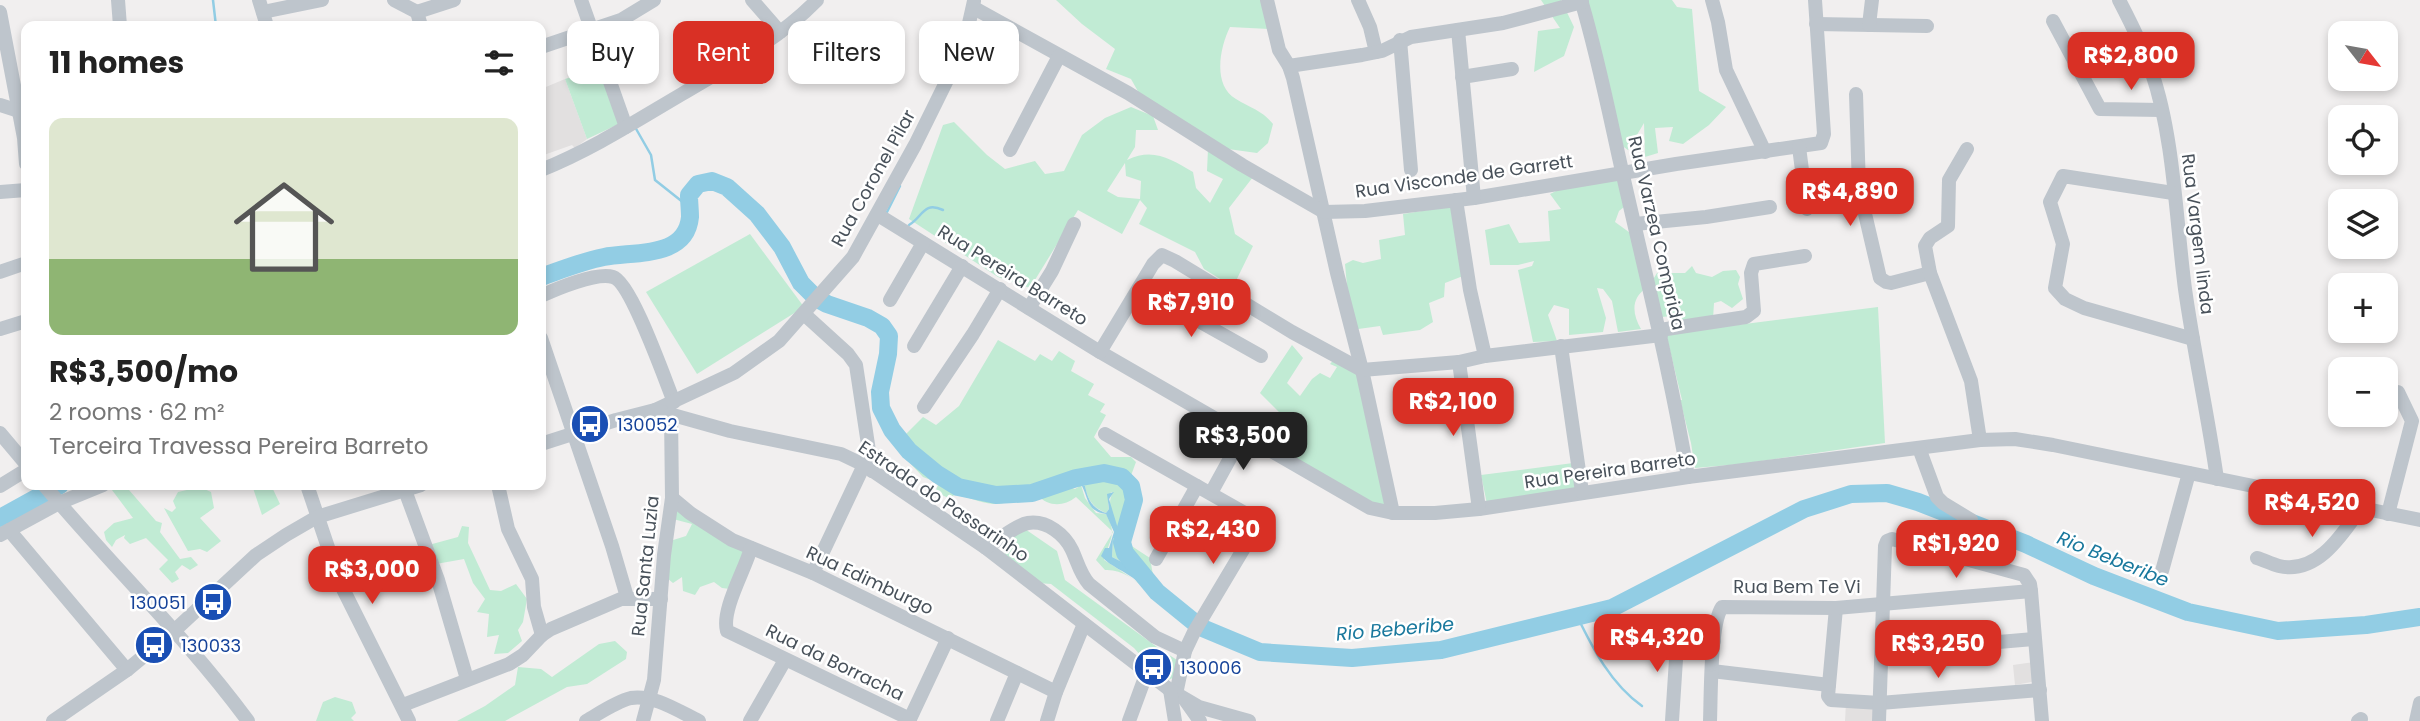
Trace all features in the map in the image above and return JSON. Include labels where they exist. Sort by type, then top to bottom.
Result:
[{"type":"street","points":[[118,0],[120,21]]},
{"type":"street","points":[[263,13],[322,0]]},
{"type":"street","points":[[394,0],[421,12],[454,0]]},
{"type":"street","points":[[581,0],[588,21]]},
{"type":"street","points":[[619,21],[654,0]]},
{"type":"street","points":[[752,0],[780,32]]},
{"type":"street","points":[[546,168],[592,148],[733,64],[780,32],[817,0]]},
{"type":"street","points":[[1267,0],[1279,50],[1289,66],[1336,273],[1362,370],[1393,513]]},
{"type":"street","points":[[1358,0],[1370,27],[1376,52]]},
{"type":"street","points":[[1712,0],[1726,70],[1765,152]]},
{"type":"street","points":[[1815,0],[1816,24],[1927,26]]},
{"type":"street","points":[[1869,25],[1872,0]]},
{"type":"street","name":"Rua Vargem linda","points":[[2119,0],[2152,72],[2161,110],[2193,339],[2217,479]]},
{"type":"street","points":[[1289,66],[1376,52],[1400,40],[1536,15],[1581,1]]},
{"type":"street","name":"Rua Varzea Comprida","points":[[1581,1],[1603,79],[1622,173],[1661,333],[1688,477]]},
{"type":"street","points":[[974,4],[1059,56],[1128,93],[1193,135],[1324,212]]},
{"type":"street","name":"Rua Coronel Pilar","points":[[672,408],[734,373],[779,341],[853,257],[878,215],[957,60],[965,41],[974,4]]},
{"type":"street","points":[[0,12],[21,126]]},
{"type":"street","points":[[2053,21],[2100,109],[2161,110]]},
{"type":"street","name":"Rua Visconde de Garrett","points":[[1324,212],[1365,211],[1475,198],[1821,144],[1823,121],[1816,24]]},
{"type":"street","points":[[1458,30],[1475,198]]},
{"type":"street","points":[[546,46],[567,39]]},
{"type":"street","points":[[1400,40],[1410,170]]},
{"type":"street","points":[[1010,150],[1059,56]]},
{"type":"street","points":[[1462,77],[1512,69]]},
{"type":"street","points":[[614,84],[631,124]]},
{"type":"street","points":[[1856,94],[1859,188],[1880,278],[1891,283],[1932,278]]},
{"type":"street","points":[[0,105],[19,111]]},
{"type":"street","points":[[1799,147],[1807,209]]},
{"type":"street","points":[[1967,149],[1949,180],[1948,226],[1930,238],[1925,246],[1932,278],[1972,381],[1980,440]]},
{"type":"street","points":[[2173,193],[2063,176],[2050,202],[2063,244],[2055,288],[2065,299],[2084,308],[2193,339]]},
{"type":"street","points":[[0,192],[21,190]]},
{"type":"street","points":[[1456,200],[1470,290],[1485,356]]},
{"type":"street","points":[[1635,224],[1706,218],[1770,207]]},
{"type":"street","name":"Rua Pereira Barreto","points":[[878,215],[1100,352],[1370,508],[1393,513],[1479,509],[1688,477],[2000,439],[2035,442],[2420,520]]},
{"type":"street","points":[[1029,308],[1052,271],[1074,224]]},
{"type":"street","points":[[890,300],[923,243]]},
{"type":"street","points":[[1100,352],[1158,257],[1166,256],[1292,332],[1362,370],[1458,362],[1485,356],[1661,333],[1751,314],[1755,305],[1751,273],[1754,264],[1804,256]]},
{"type":"street","points":[[0,272],[21,265]]},
{"type":"street","points":[[914,346],[962,266]]},
{"type":"street","name":"Rua Santa Luzia","points":[[546,294],[597,277],[613,276],[621,281],[644,327],[672,408],[672,498],[650,699],[643,721]]},
{"type":"street","points":[[1140,288],[1261,356]]},
{"type":"street","points":[[924,407],[1000,289]]},
{"type":"street","points":[[804,314],[848,354],[856,365],[868,468],[813,573]]},
{"type":"street","points":[[0,329],[21,323]]},
{"type":"street","points":[[1561,346],[1582,492]]},
{"type":"street","points":[[546,352],[627,597]]},
{"type":"street","points":[[1458,362],[1479,509]]},
{"type":"street","points":[[2388,514],[2412,421],[2398,392]]},
{"type":"street","name":"Estrada do Passarinho","points":[[546,442],[655,410],[672,408],[730,431],[841,454],[868,468],[986,548],[1177,694],[1215,712],[1250,721]]},
{"type":"street","points":[[0,433],[21,460]]},
{"type":"street","points":[[1211,493],[1244,433]]},
{"type":"street","points":[[1105,434],[1243,512],[1253,524],[1253,533],[1202,617],[1185,651],[1175,721]]},
{"type":"street","points":[[1919,448],[1937,497],[1965,515],[1971,529],[1968,559]]},
{"type":"street","points":[[0,486],[21,471]]},
{"type":"street","points":[[2162,571],[2189,473]]},
{"type":"street","points":[[1156,559],[1197,486]]},
{"type":"street","points":[[48,490],[213,673],[248,721]]},
{"type":"street","points":[[88,490],[57,500],[4,533],[127,670]]},
{"type":"street","points":[[309,490],[340,583],[409,721]]},
{"type":"street","points":[[52,721],[127,670],[174,631],[256,555],[317,517],[395,490]]},
{"type":"street","points":[[405,490],[438,580],[467,679]]},
{"type":"street","points":[[499,490],[508,529],[532,579],[534,607],[542,635]]},
{"type":"street","name":"Rua Edimburgo","points":[[672,498],[712,527],[751,548],[813,573],[1056,692]]},
{"type":"street","points":[[2258,558],[2280,567],[2307,565],[2339,541],[2361,508]]},
{"type":"street","points":[[986,548],[1028,523],[1037,523],[1057,531],[1072,550],[1082,576],[1089,584],[1155,637],[1185,651]]},
{"type":"street","points":[[1002,561],[1005,537]]},
{"type":"street","points":[[1879,721],[1887,541],[1896,540],[2024,575],[2031,591],[2042,721]]},
{"type":"street","name":"Rua da Borracha","points":[[751,548],[745,570],[733,594],[726,624],[727,631],[910,720]]},
{"type":"street","name":"Rua Bem Te Vi","points":[[1714,641],[1717,615],[1722,607],[1727,605],[1836,608],[2031,591]]},
{"type":"street","points":[[403,705],[509,664],[534,645],[542,635],[614,600],[627,597],[661,599]]},
{"type":"street","points":[[1836,608],[1828,696],[1831,699],[1880,703],[2040,690]]},
{"type":"street","points":[[1047,721],[1084,624]]},
{"type":"street","points":[[910,720],[948,638]]},
{"type":"street","points":[[1882,652],[2034,639]]},
{"type":"street","points":[[1672,721],[1675,655],[1679,640],[1714,641],[1710,721]]},
{"type":"street","points":[[750,721],[785,660]]},
{"type":"street","points":[[1712,671],[1829,685]]},
{"type":"street","points":[[1129,721],[1147,672]]},
{"type":"street","points":[[997,721],[1017,673]]},
{"type":"street","points":[[1177,694],[1200,721]]},
{"type":"street","points":[[586,721],[630,699],[650,699],[699,721]]},
{"type":"street","points":[[2416,721],[2420,703]]},
{"type":"shaded area","points":[[565,79],[587,139],[575,148],[572,145],[546,154],[546,87]]},
{"type":"shaded area","points":[[2034,662],[2036,681],[2015,685],[2013,665]]},
{"type":"shaded area","points":[[1846,704],[1875,705],[1874,721],[1845,721]]},
{"type":"green space","points":[[1056,0],[1263,0],[1269,29],[1230,27],[1223,45],[1220,65],[1228,93],[1260,112],[1273,124],[1268,143],[1257,153],[1228,149],[1140,95],[1131,79],[1106,69],[1115,49]]},
{"type":"green space","points":[[1541,0],[1561,0],[1574,27],[1564,56],[1534,72],[1538,31],[1560,28]]},
{"type":"green space","points":[[1579,0],[1672,0],[1677,7],[1692,9],[1699,91],[1726,107],[1709,125],[1683,144],[1669,141],[1673,127],[1655,128],[1658,153],[1645,157],[1644,123],[1628,150],[1621,145]]},
{"type":"green space","points":[[565,79],[567,84],[606,84],[621,123],[587,139]]},
{"type":"green space","points":[[1131,107],[1153,116],[1158,130],[1136,130],[1135,147],[1127,160],[1136,156],[1154,155],[1177,163],[1193,172],[1196,188],[1210,203],[1223,179],[1207,171],[1208,149],[1253,177],[1229,208],[1235,234],[1253,246],[1233,287],[1204,269],[1195,252],[1139,224],[1147,208],[1140,200],[1122,234],[1078,210],[1030,288],[998,277],[909,219],[943,125],[954,122],[1005,169],[1035,161],[1045,174],[1064,171],[1082,135],[1105,118]],"holes":[[[1125,163],[1126,176],[1141,181],[1140,199],[1118,197],[1107,191]]]},
{"type":"green space","points":[[1623,176],[1624,207],[1619,211],[1615,222],[1633,235],[1646,288],[1634,307],[1641,329],[1618,332],[1612,301],[1603,289],[1597,288],[1606,318],[1603,332],[1569,335],[1569,309],[1554,305],[1548,315],[1557,341],[1533,342],[1518,270],[1532,266],[1534,261],[1518,265],[1490,265],[1485,230],[1509,224],[1519,243],[1550,241],[1548,211],[1561,209],[1550,194],[1560,189]]},
{"type":"green space","points":[[1453,206],[1463,276],[1445,283],[1444,297],[1429,303],[1433,322],[1420,330],[1383,335],[1380,326],[1351,330],[1345,264],[1353,260],[1363,263],[1381,259],[1379,240],[1405,235],[1403,214]]},
{"type":"green space","points":[[750,234],[804,307],[697,374],[646,292]]},
{"type":"green space","points":[[1692,266],[1696,273],[1712,277],[1723,271],[1736,270],[1740,277],[1738,284],[1743,299],[1732,308],[1721,301],[1714,303],[1713,319],[1672,326],[1671,316],[1662,317],[1649,286],[1657,273],[1685,273]]},
{"type":"green space","points":[[1878,307],[1885,443],[1695,468],[1666,334]]},
{"type":"green space","points":[[998,340],[1035,361],[1040,354],[1052,361],[1059,351],[1075,361],[1071,371],[1094,384],[1088,395],[1105,404],[1100,412],[1106,415],[1094,437],[1111,457],[1131,457],[1136,462],[1129,481],[1136,487],[1131,496],[1139,507],[1131,524],[1127,543],[1150,558],[1153,575],[1166,596],[1148,588],[1147,583],[1129,570],[1126,564],[1112,557],[1113,539],[1118,529],[1110,506],[1113,493],[1111,492],[1106,513],[1091,502],[1085,486],[1080,484],[1070,487],[1075,489],[1081,485],[1085,498],[1096,513],[1106,514],[1112,531],[1076,497],[1066,503],[1056,504],[1046,502],[1037,495],[993,504],[954,495],[951,499],[935,492],[939,483],[923,477],[894,446],[923,417],[936,425],[959,406]]},
{"type":"green space","points":[[1292,345],[1303,358],[1287,383],[1300,396],[1320,373],[1330,378],[1337,367],[1330,364],[1337,356],[1358,372],[1385,506],[1373,505],[1276,448],[1285,418],[1260,393]]},
{"type":"green space","points":[[1573,463],[1577,488],[1487,504],[1481,475]]},
{"type":"green space","points":[[112,490],[129,490],[156,521],[162,523],[160,532],[180,559],[191,557],[198,565],[190,570],[182,565],[175,572],[179,579],[172,583],[159,569],[168,560],[146,538],[130,544],[124,538],[125,535],[116,540],[112,547],[104,532],[114,523],[133,518]]},
{"type":"green space","points":[[254,490],[273,490],[280,504],[262,515]]},
{"type":"green space","points":[[178,492],[211,492],[214,508],[200,518],[221,541],[207,552],[200,549],[188,551],[164,508],[172,512],[176,508],[173,501]]},
{"type":"green space","points":[[674,504],[747,552],[730,589],[722,588],[714,582],[700,587],[695,595],[683,591],[682,577],[673,583],[667,578],[670,541],[686,536],[692,524],[673,519]]},
{"type":"green space","points":[[462,526],[469,527],[468,543],[490,590],[501,591],[516,584],[527,599],[523,622],[518,630],[522,641],[508,653],[494,654],[499,635],[487,637],[489,614],[477,612],[485,599],[473,583],[464,559],[436,564],[425,546],[458,537]]},
{"type":"green space","points":[[1025,529],[1057,551],[1065,580],[1177,660],[1175,677],[1168,680],[1156,673],[1134,648],[1051,584],[1038,583],[1005,555],[1005,543]]},
{"type":"green space","points":[[1112,534],[1104,560],[1126,574],[1105,570],[1096,560]]},
{"type":"green space","points":[[1138,583],[1160,599],[1183,622]]},
{"type":"green space","points":[[615,641],[627,652],[626,659],[587,684],[567,687],[505,721],[457,721],[515,685],[518,667],[541,669],[552,677],[599,644]]},
{"type":"green space","points":[[335,697],[352,702],[356,713],[351,718],[354,721],[316,721],[323,702]]},
{"type":"water","points":[[1080,484],[1085,486],[1094,506],[1106,513],[1109,509],[1107,494],[1114,492],[1109,499],[1119,532],[1113,539],[1112,557],[1126,564],[1129,570],[1147,574],[1151,579],[1147,583],[1148,588],[1158,591],[1195,616],[1191,623],[1101,556],[1105,548],[1109,548],[1114,532],[1106,514],[1092,508],[1082,486],[1068,489]]},
{"type":"waterway","points":[[213,0],[215,21]]},
{"type":"waterway","points":[[635,127],[651,155],[655,180],[689,207]]},
{"type":"waterway","name":"Rio Beberibe","points":[[546,275],[596,259],[669,247],[686,231],[690,217],[689,195],[698,184],[712,181],[727,187],[757,214],[782,247],[801,283],[816,298],[868,318],[882,326],[889,336],[880,392],[881,408],[892,430],[909,451],[958,487],[996,495],[1032,493],[1076,478],[1104,473],[1122,477],[1131,486],[1134,500],[1122,542],[1125,553],[1157,592],[1200,627],[1260,652],[1352,658],[1441,650],[1612,608],[1804,509],[1851,494],[1887,493],[1918,502],[2026,544],[2094,576],[2188,612],[2278,631],[2366,625],[2420,617]]},
{"type":"waterway","points":[[887,212],[900,186]]},
{"type":"waterway","points":[[909,225],[931,207],[943,210]]},
{"type":"waterway","name":"Rio Beberibe","points":[[0,518],[51,490]]},
{"type":"waterway","points":[[1577,616],[1612,677],[1642,706]]},
{"type":"place","name":"130052","points":[[590,424]]},
{"type":"place","name":"130051","points":[[213,602]]},
{"type":"place","name":"130033","points":[[154,645]]},
{"type":"place","name":"130006","points":[[1153,667]]}]
